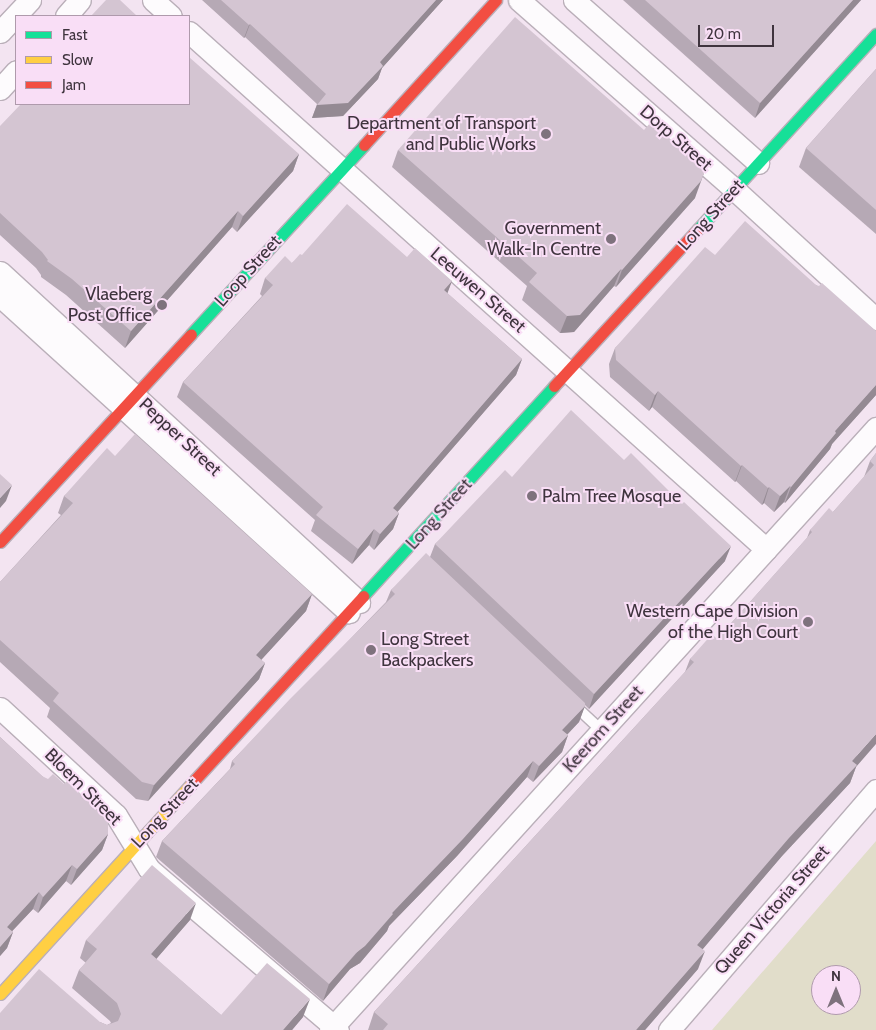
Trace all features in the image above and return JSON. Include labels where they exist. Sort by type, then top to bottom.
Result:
[{"type":"street","points":[[16,15],[30,0]]},
{"type":"street","points":[[67,15],[80,0]]},
{"type":"street","points":[[153,0],[170,15]]},
{"type":"street","name":"Loop Street","points":[[0,542],[496,0]]},
{"type":"street","name":"Dorp Street","points":[[519,0],[734,189],[876,319]]},
{"type":"street","name":"Dorp Street","points":[[574,0],[758,163]]},
{"type":"street","points":[[0,32],[15,16]]},
{"type":"street","name":"Leeuwen Street","points":[[190,33],[340,170],[569,370],[766,549]]},
{"type":"street","name":"Long Street","points":[[0,994],[34,972],[135,844],[354,607],[411,551],[569,370],[876,34]]},
{"type":"street","points":[[0,89],[15,72]]},
{"type":"street","name":"Pepper Street","points":[[0,272],[129,401],[354,607]]},
{"type":"street","name":"Pepper Street","points":[[0,296],[129,401]]},
{"type":"street","name":"Keerom Street","points":[[334,1029],[601,730],[876,428]]},
{"type":"street","name":"Bloem Street","points":[[0,708],[116,815],[149,869],[334,1029]]},
{"type":"street","name":"Queen Victoria Street","points":[[669,1030],[876,790]]},
{"type":"lane","points":[[563,694],[601,730]]},
{"type":"shaded area","points":[[876,841],[876,1030],[712,1030]]},
{"type":"building","points":[[106,0],[120,0],[136,15],[92,15]]},
{"type":"building","points":[[221,0],[436,0],[380,62],[383,66],[348,103],[317,105],[326,94]]},
{"type":"building","points":[[645,0],[853,0],[760,103]]},
{"type":"building","points":[[515,17],[644,130],[651,122],[701,166],[704,173],[701,181],[580,315],[567,316],[529,282],[537,273],[398,150]]},
{"type":"building","points":[[190,58],[299,154],[243,216],[238,211],[131,331],[72,279],[47,261],[42,252],[0,213],[0,126],[20,105],[190,105]]},
{"type":"building","points":[[876,69],[876,210],[806,148]]},
{"type":"building","points":[[347,204],[407,257],[415,248],[452,281],[444,290],[522,359],[393,508],[399,513],[380,534],[374,529],[358,549],[316,515],[323,507],[183,382],[273,285],[265,278],[285,256],[292,263],[300,254],[302,255]]},
{"type":"building","points":[[745,221],[816,285],[819,286],[822,283],[876,331],[876,385],[835,431],[836,433],[791,487],[780,496],[741,466],[658,391],[655,395],[616,360],[615,348],[705,247],[715,255]]},
{"type":"building","points":[[571,410],[624,460],[631,453],[682,504],[684,502],[731,546],[594,694],[435,544],[505,470],[512,477]]},
{"type":"building","points":[[135,434],[312,594],[256,655],[265,663],[154,785],[142,782],[53,701],[59,693],[0,640],[0,582],[73,503],[64,496],[107,448],[115,456]]},
{"type":"building","points":[[876,453],[876,734],[852,761],[857,765],[789,838],[697,945],[705,951],[636,1030],[383,1030],[388,1024],[374,1012],[694,662],[690,659],[712,634],[717,639],[812,532],[810,530],[829,508],[833,512],[874,465],[870,461]]},
{"type":"building","points":[[0,474],[12,485],[0,498]]},
{"type":"building","points":[[426,553],[585,703],[585,706],[562,730],[568,735],[539,766],[533,761],[329,984],[162,841],[235,764],[232,761],[290,699],[395,594],[391,590]]},
{"type":"building","points":[[0,737],[42,776],[48,779],[53,774],[64,784],[67,781],[108,819],[108,834],[77,869],[72,865],[43,897],[39,892],[7,927],[13,932],[0,947]]},
{"type":"building","points":[[152,865],[196,903],[151,954],[221,1015],[267,963],[310,999],[283,1030],[0,1030],[0,1013],[39,969],[100,1022],[107,1025],[118,1021],[121,1014],[117,1003],[79,970],[97,949],[86,940]]},
{"type":"traffic: fast","points":[[698,229],[876,34]]},
{"type":"traffic: fast","points":[[191,334],[364,145]]},
{"type":"traffic: fast","points":[[363,596],[554,386]]},
{"type":"traffic: slow","points":[[0,994],[191,784]]},
{"type":"traffic: jam","points":[[364,145],[496,0]]},
{"type":"traffic: jam","points":[[554,386],[698,229]]},
{"type":"traffic: jam","points":[[0,542],[191,334]]},
{"type":"traffic: jam","points":[[191,784],[363,596]]},
{"type":"place","name":"Department of Transport and Public Works","points":[[546,134]]},
{"type":"place","name":"Government Walk-In Centre","points":[[611,239]]},
{"type":"place","name":"Vlaeberg Post Office","points":[[162,305]]},
{"type":"place","name":"Palm Tree Mosque","points":[[532,496]]},
{"type":"place","name":"Western Cape Division of the High Court","points":[[808,622]]},
{"type":"place","name":"Long Street Backpackers","points":[[371,650]]}]
